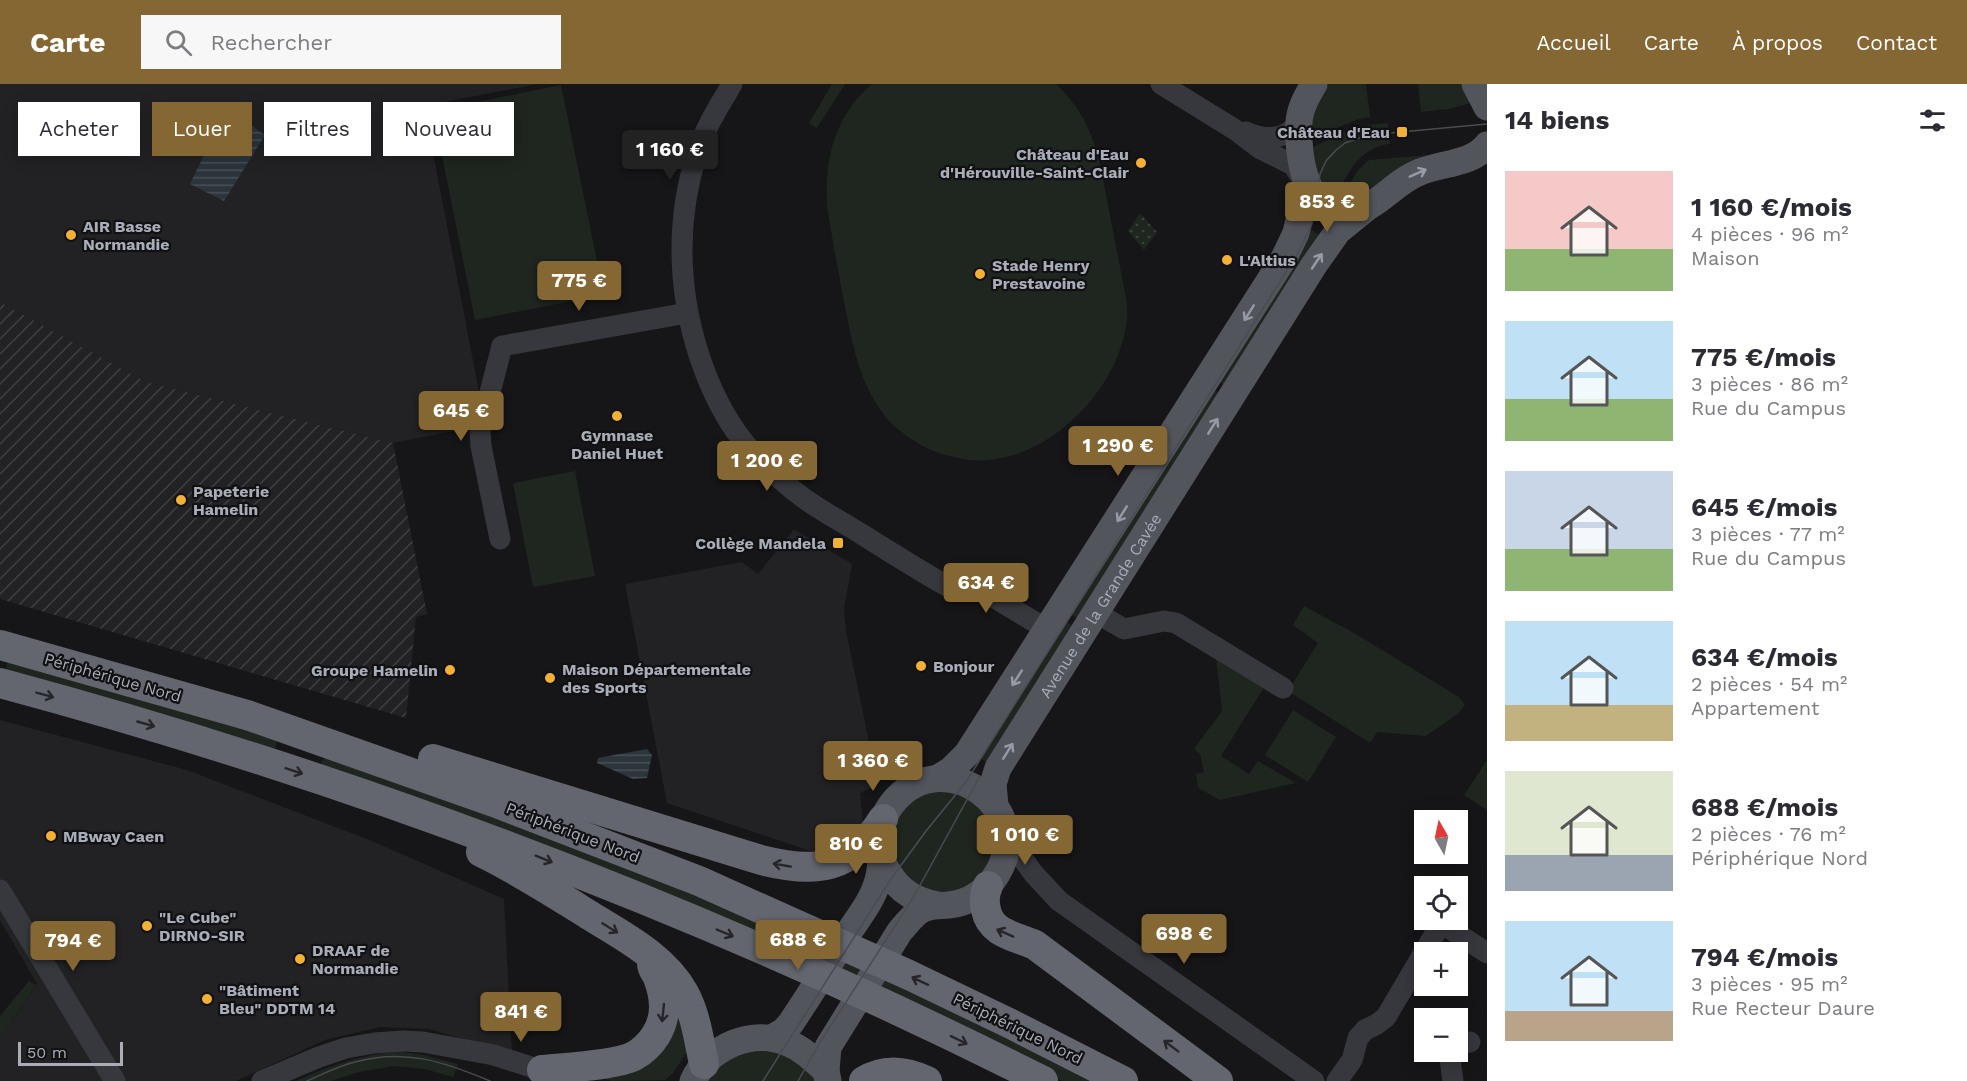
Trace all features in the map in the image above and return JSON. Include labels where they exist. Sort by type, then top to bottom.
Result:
[{"type":"highway","points":[[0,628],[247,698],[336,729],[680,861],[699,881]]},
{"type":"highway","name":"Périphérique Nord","points":[[0,645],[247,715],[302,733],[494,802],[699,881],[909,975],[1123,1081]]},
{"type":"highway","points":[[0,684],[164,729],[410,810],[518,849],[679,913],[898,1010],[1043,1081]]},
{"type":"highway","points":[[336,729],[779,865],[810,868],[835,864],[859,850],[874,834],[883,819]]},
{"type":"highway","points":[[410,810],[429,830],[502,862],[576,907],[665,968],[684,993],[694,1020],[696,1076]]},
{"type":"highway","points":[[993,880],[986,891],[985,906],[988,918],[995,928],[1035,945],[1218,1081]]},
{"type":"highway","points":[[538,1076],[619,1061],[633,1056],[647,1046],[662,1023],[664,1004],[660,984],[652,968],[652,957]]},
{"type":"highway","points":[[864,1081],[876,1075],[894,1072],[906,1073],[927,1081]]},
{"type":"main road","points":[[1314,84],[1304,103],[1299,122],[1301,156],[1308,185],[1322,205],[1338,213],[1351,213],[1369,206]]},
{"type":"main road","points":[[1475,84],[1487,107]]},
{"type":"main road","name":"Avenue de la Grande Cavée","points":[[995,806],[993,784],[998,768],[1314,265],[1338,231],[1412,176],[1439,165],[1475,156],[1487,145]]},
{"type":"main road","points":[[772,1038],[784,1031],[804,1004],[861,914],[878,881],[881,858],[879,838],[883,819],[891,804],[904,792],[919,783],[938,778],[951,770],[967,754],[1284,258],[1299,223],[1308,185]]},
{"type":"main road","points":[[881,858],[891,879],[904,892],[921,901],[938,905],[950,905],[968,900],[993,880],[1004,859],[1006,845],[1004,825],[995,806],[985,795],[966,782],[938,778]]},
{"type":"main road","points":[[827,1076],[828,1047],[900,932],[917,913],[938,905]]},
{"type":"main road","points":[[696,1076],[717,1052],[736,1042],[748,1038],[772,1038],[801,1049],[827,1076]]},
{"type":"street","points":[[732,84],[708,125],[692,170],[684,213],[682,254],[682,278],[687,313],[700,358],[723,411],[746,444],[783,481],[805,499],[945,585],[955,589],[985,592],[1048,630]]},
{"type":"street","points":[[1161,84],[1234,129],[1259,148],[1293,165],[1308,185]]},
{"type":"street","points":[[1234,129],[1242,129],[1262,138],[1269,138],[1286,133],[1299,122]]},
{"type":"street","points":[[500,539],[481,446],[480,430],[502,346],[687,313]]},
{"type":"street","points":[[1095,612],[1124,629],[1164,621],[1176,623],[1284,688]]},
{"type":"street","points":[[1006,845],[1021,856],[1059,901],[1314,1081]]},
{"type":"street","points":[[993,880],[1016,871],[1033,873]]},
{"type":"street","points":[[0,890],[112,1079]]},
{"type":"street","points":[[1337,1081],[1352,1060],[1358,1038],[1365,1030],[1386,1017],[1437,930]]},
{"type":"street","points":[[1455,930],[1487,953]]},
{"type":"street","points":[[262,1081],[319,1057],[362,1044],[404,1041],[423,1042],[494,1055],[538,1076],[573,1081]]},
{"type":"street","points":[[1450,1062],[1453,1081]]},
{"type":"shaded area","points":[[0,84],[537,84],[445,102],[383,102],[383,156],[434,156],[479,392],[458,430],[393,443],[146,382],[0,302]]},
{"type":"shaded area","points":[[832,84],[845,84],[817,128],[809,123]]},
{"type":"shaded area","name":"Stade Henry Prestavoine","points":[[872,84],[1056,84],[1072,101],[1089,131],[1100,164],[1127,303],[1127,323],[1120,350],[1110,373],[1096,395],[1059,432],[1037,445],[1013,455],[989,460],[945,455],[911,439],[893,425],[872,397],[859,365],[846,313],[827,206],[827,189],[834,139],[849,110]]},
{"type":"shaded area","points":[[1329,84],[1366,84],[1370,117],[1359,119],[1307,140],[1316,100]]},
{"type":"shaded area","points":[[1418,84],[1462,84],[1469,92],[1470,103],[1449,109],[1421,112]]},
{"type":"shaded area","points":[[561,85],[604,295],[475,320],[442,156],[514,156],[514,102],[477,102]]},
{"type":"shaded area","points":[[1388,123],[1390,144],[1379,146],[1361,157],[1349,173],[1335,201],[1328,198],[1306,150],[1359,126]]},
{"type":"shaded area","points":[[252,126],[264,137],[252,156]]},
{"type":"shaded area","points":[[1440,154],[1343,204],[1358,170],[1369,160]]},
{"type":"shaded area","points":[[204,156],[252,156],[224,201],[190,184]]},
{"type":"shaded area","points":[[1140,213],[1157,232],[1144,250],[1128,231]]},
{"type":"shaded area","points":[[1303,224],[1324,238],[1229,388],[1213,377]]},
{"type":"shaded area","name":"Papeterie Hamelin","points":[[0,302],[146,382],[393,443],[427,614],[416,617],[406,718],[0,599]]},
{"type":"shaded area","points":[[1209,387],[1225,397],[1082,621],[1066,611]]},
{"type":"shaded area","points":[[575,471],[595,576],[533,587],[513,483]]},
{"type":"shaded area","points":[[794,529],[852,564],[844,609],[846,631],[876,778],[873,787],[860,793],[866,853],[834,859],[667,803],[625,584],[742,562],[758,574]]},
{"type":"shaded area","points":[[1304,606],[1354,633],[1459,697],[1465,705],[1459,713],[1426,736],[1377,732],[1370,743],[1288,691],[1318,643],[1293,625]]},
{"type":"shaded area","points":[[1061,619],[1077,628],[995,768],[973,753]]},
{"type":"shaded area","points":[[1216,659],[1272,691],[1272,694],[1263,689],[1221,756],[1249,774],[1258,761],[1296,783],[1220,800],[1198,788],[1196,774],[1204,772],[1200,754],[1194,749],[1222,711]]},
{"type":"shaded area","points":[[8,662],[278,738],[275,749],[268,752],[9,675],[6,667]]},
{"type":"shaded area","points":[[1293,710],[1336,737],[1308,782],[1265,755]]},
{"type":"shaded area","points":[[0,720],[187,770],[372,841],[504,899],[512,1054],[429,1029],[380,1027],[325,1040],[236,1081],[0,1081],[0,1039],[37,984],[0,920]]},
{"type":"shaded area","points":[[647,749],[652,755],[647,778],[633,779],[597,763],[598,758]]},
{"type":"shaded area","points":[[329,752],[648,871],[1104,1081],[1062,1081],[994,1047],[324,770],[321,763]]},
{"type":"shaded area","points":[[1487,760],[1487,810],[1464,795]]},
{"type":"shaded area","points":[[937,789],[969,796],[991,820],[996,852],[972,888],[963,892],[924,893],[895,867],[891,827],[909,801]]},
{"type":"shaded area","points":[[29,981],[36,985],[0,1039],[0,1016]]},
{"type":"shaded area","points":[[670,1000],[693,1043],[673,1073],[665,1080],[612,1081],[579,1072],[619,1067]]},
{"type":"shaded area","points":[[762,1049],[795,1058],[817,1081],[704,1081],[726,1058]]},
{"type":"shaded area","points":[[401,1052],[424,1055],[458,1064],[453,1077],[425,1069],[394,1066],[359,1072],[331,1081],[296,1081],[347,1061]]},
{"type":"tram line","points":[[763,1081],[891,879],[966,782],[1298,253],[1312,224],[1320,174],[1326,161],[1345,143],[1368,135],[1487,124]]},
{"type":"tram line","points":[[798,1081],[819,1044],[913,898],[980,776]]},
{"type":"tram line","points":[[307,1081],[349,1064],[390,1056],[424,1059],[457,1068],[490,1081]]},
{"type":"place","name":"Château d'Eau","points":[[1402,132]]},
{"type":"place","name":"Château d'Eau d'Hérouville-Saint-Clair","points":[[1141,163]]},
{"type":"place","name":"AIR Basse Normandie","points":[[71,235]]},
{"type":"place","name":"L'Altius","points":[[1227,260]]},
{"type":"place","name":"Stade Henry Prestavoine","points":[[980,274]]},
{"type":"place","name":"Gymnase Daniel Huet","points":[[617,416]]},
{"type":"place","name":"Papeterie Hamelin","points":[[181,500]]},
{"type":"place","name":"Collège Mandela","points":[[838,543]]},
{"type":"place","name":"Bonjour","points":[[921,666]]},
{"type":"place","name":"Groupe Hamelin","points":[[450,670]]},
{"type":"place","name":"Maison Départementale des Sports","points":[[550,678]]},
{"type":"place","name":"MBway Caen","points":[[51,836]]},
{"type":"place","name":"\"Le Cube\" DIRNO-SIR","points":[[147,926]]},
{"type":"place","name":"DRAAF de Normandie","points":[[300,959]]},
{"type":"place","name":"\"Bâtiment Bleu\" DDTM 14","points":[[207,999]]}]
